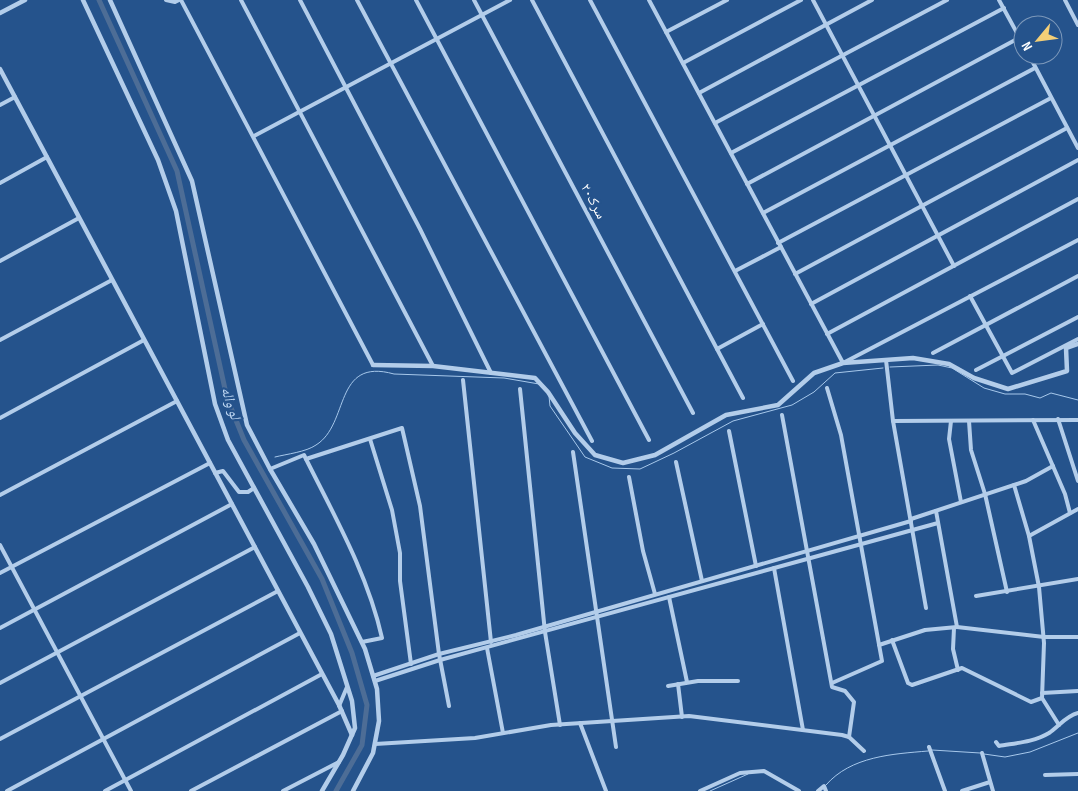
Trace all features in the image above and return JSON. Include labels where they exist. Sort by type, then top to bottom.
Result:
[{"type":"street","points":[[0,13],[25,0]]},
{"type":"street","points":[[83,0],[158,160],[176,212],[216,404],[228,440],[308,587],[331,634],[352,701],[355,728],[340,761],[322,791]]},
{"type":"street","points":[[110,0],[192,181],[247,425],[270,469],[314,544],[362,642],[375,681],[379,721],[375,744],[373,753],[353,791]]},
{"type":"street","points":[[166,0],[180,0],[254,136],[373,365],[433,366],[535,378],[548,392],[574,433],[595,455],[623,463],[655,455],[726,415],[778,405],[814,373],[843,363],[1078,240]]},
{"type":"street","points":[[241,0],[433,366]]},
{"type":"street","points":[[300,0],[420,229],[491,373]]},
{"type":"street","points":[[357,0],[592,441]]},
{"type":"street","points":[[416,0],[649,440]]},
{"type":"street","name":"سرک۲۰","points":[[474,0],[693,413]]},
{"type":"street","points":[[254,136],[510,0]]},
{"type":"street","points":[[532,0],[743,398]]},
{"type":"street","points":[[590,0],[793,382]]},
{"type":"street","points":[[666,32],[727,0]]},
{"type":"street","points":[[683,63],[801,0]]},
{"type":"street","points":[[813,0],[954,266]]},
{"type":"street","points":[[699,93],[872,0]]},
{"type":"street","points":[[715,123],[947,0]]},
{"type":"street","points":[[999,0],[1013,26]]},
{"type":"street","points":[[1065,0],[1078,26]]},
{"type":"street","points":[[652,1],[666,32],[843,363]]},
{"type":"street","points":[[731,153],[1004,8]]},
{"type":"street","points":[[747,184],[1013,41]]},
{"type":"street","points":[[1034,65],[1078,148]]},
{"type":"street","points":[[763,213],[1035,68]]},
{"type":"street","points":[[0,69],[339,705]]},
{"type":"street","points":[[0,105],[15,97]]},
{"type":"street","points":[[735,271],[906,175],[1051,98]]},
{"type":"street","points":[[795,274],[1067,128]]},
{"type":"street","points":[[0,182],[47,157]]},
{"type":"street","points":[[811,304],[1078,160]]},
{"type":"street","points":[[827,334],[1078,199]]},
{"type":"street","points":[[0,261],[79,218]]},
{"type":"street","points":[[933,353],[1078,276]]},
{"type":"street","points":[[0,340],[112,280]]},
{"type":"street","points":[[970,296],[1012,373],[1078,339]]},
{"type":"street","points":[[976,370],[1078,317]]},
{"type":"street","points":[[717,349],[763,324]]},
{"type":"street","points":[[0,418],[144,340]]},
{"type":"street","points":[[843,363],[913,358],[949,364],[974,378],[1008,390],[1067,371],[1066,348],[1078,344]]},
{"type":"street","points":[[886,360],[893,421],[926,608]]},
{"type":"street","points":[[463,380],[490,646],[503,733]]},
{"type":"street","points":[[827,388],[840,435],[882,661],[832,683]]},
{"type":"street","points":[[520,389],[545,632],[560,724]]},
{"type":"street","points":[[0,495],[177,401]]},
{"type":"street","points":[[782,415],[832,687],[845,691],[854,702],[849,737]]},
{"type":"street","points":[[1058,419],[1078,481]]},
{"type":"street","points":[[1032,420],[1065,494],[1070,513]]},
{"type":"street","points":[[893,421],[1078,420]]},
{"type":"street","points":[[968,421],[971,450],[985,494],[1007,592]]},
{"type":"street","points":[[951,422],[949,439],[962,502]]},
{"type":"street","points":[[306,459],[402,428],[420,506],[439,654],[449,706]]},
{"type":"street","points":[[728,431],[756,566]]},
{"type":"street","points":[[370,439],[394,519],[400,553],[400,581],[411,664]]},
{"type":"street","points":[[573,452],[616,747]]},
{"type":"street","points":[[270,469],[304,456],[306,459],[338,524],[376,609],[382,638],[362,642]]},
{"type":"street","points":[[676,462],[702,580]]},
{"type":"street","points":[[0,573],[210,463]]},
{"type":"street","points":[[373,676],[439,654],[490,646],[545,626],[911,520],[1014,485],[1053,466]]},
{"type":"street","points":[[215,473],[223,471],[239,492],[248,492],[254,488]]},
{"type":"street","points":[[629,477],[643,551],[655,594]]},
{"type":"street","points":[[1014,485],[1029,536],[1039,587],[1044,637],[1042,695],[1059,725]]},
{"type":"street","points":[[0,628],[232,504]]},
{"type":"street","points":[[1029,536],[1078,509]]},
{"type":"street","points":[[936,511],[955,627],[953,648],[958,670]]},
{"type":"street","points":[[375,681],[440,660],[938,523]]},
{"type":"street","points":[[0,545],[131,791]]},
{"type":"street","points":[[0,683],[255,547]]},
{"type":"street","points":[[774,568],[803,730]]},
{"type":"street","points":[[976,596],[1078,579]]},
{"type":"street","points":[[0,739],[278,590]]},
{"type":"street","points":[[669,597],[686,682]]},
{"type":"street","points":[[879,645],[925,630],[955,627],[1044,637],[1078,637]]},
{"type":"street","points":[[7,791],[300,633]]},
{"type":"street","points":[[892,640],[908,683],[912,686],[962,668],[1031,702],[1042,695],[1078,692]]},
{"type":"street","points":[[105,791],[322,674]]},
{"type":"street","points":[[668,686],[686,682],[738,681]]},
{"type":"street","points":[[678,684],[682,717]]},
{"type":"street","points":[[347,687],[339,705],[339,712],[352,735]]},
{"type":"street","points":[[192,791],[339,712]]},
{"type":"street","points":[[996,742],[999,746],[1026,742],[1047,734],[1071,715],[1078,713]]},
{"type":"street","points":[[375,744],[475,738],[560,724],[682,717],[849,737],[864,750]]},
{"type":"street","points":[[580,723],[606,791]]},
{"type":"street","points":[[929,747],[945,791]]},
{"type":"street","points":[[982,753],[993,791]]},
{"type":"street","points":[[283,791],[340,761]]},
{"type":"street","points":[[700,791],[740,773],[764,771],[799,791]]},
{"type":"street","points":[[1045,775],[1078,774]]},
{"type":"street","points":[[962,791],[990,782]]},
{"type":"street","points":[[818,791],[824,786],[826,791]]},
{"type":"waterway","name":"لو واله","points":[[99,0],[177,171],[227,398],[244,440],[322,579],[352,653],[367,705],[362,745],[336,791]]},
{"type":"waterway","points":[[890,367],[938,365],[952,368],[984,388],[1005,394],[1025,394],[1040,398],[1051,393],[1078,400]]},
{"type":"waterway","points":[[549,396],[550,406],[585,457],[612,468],[640,469],[733,421],[792,405],[814,392],[835,373],[883,368]]},
{"type":"waterway","points":[[275,457],[302,451],[316,445],[327,435],[334,423],[351,383],[361,375],[375,371],[394,374],[504,378],[539,384]]},
{"type":"waterway","points":[[984,754],[1005,757],[1030,752],[1078,733]]},
{"type":"waterway","points":[[932,750],[980,753]]},
{"type":"waterway","points":[[826,785],[836,775],[860,762],[887,755],[928,751]]},
{"type":"waterway","points":[[710,791],[748,774]]}]
